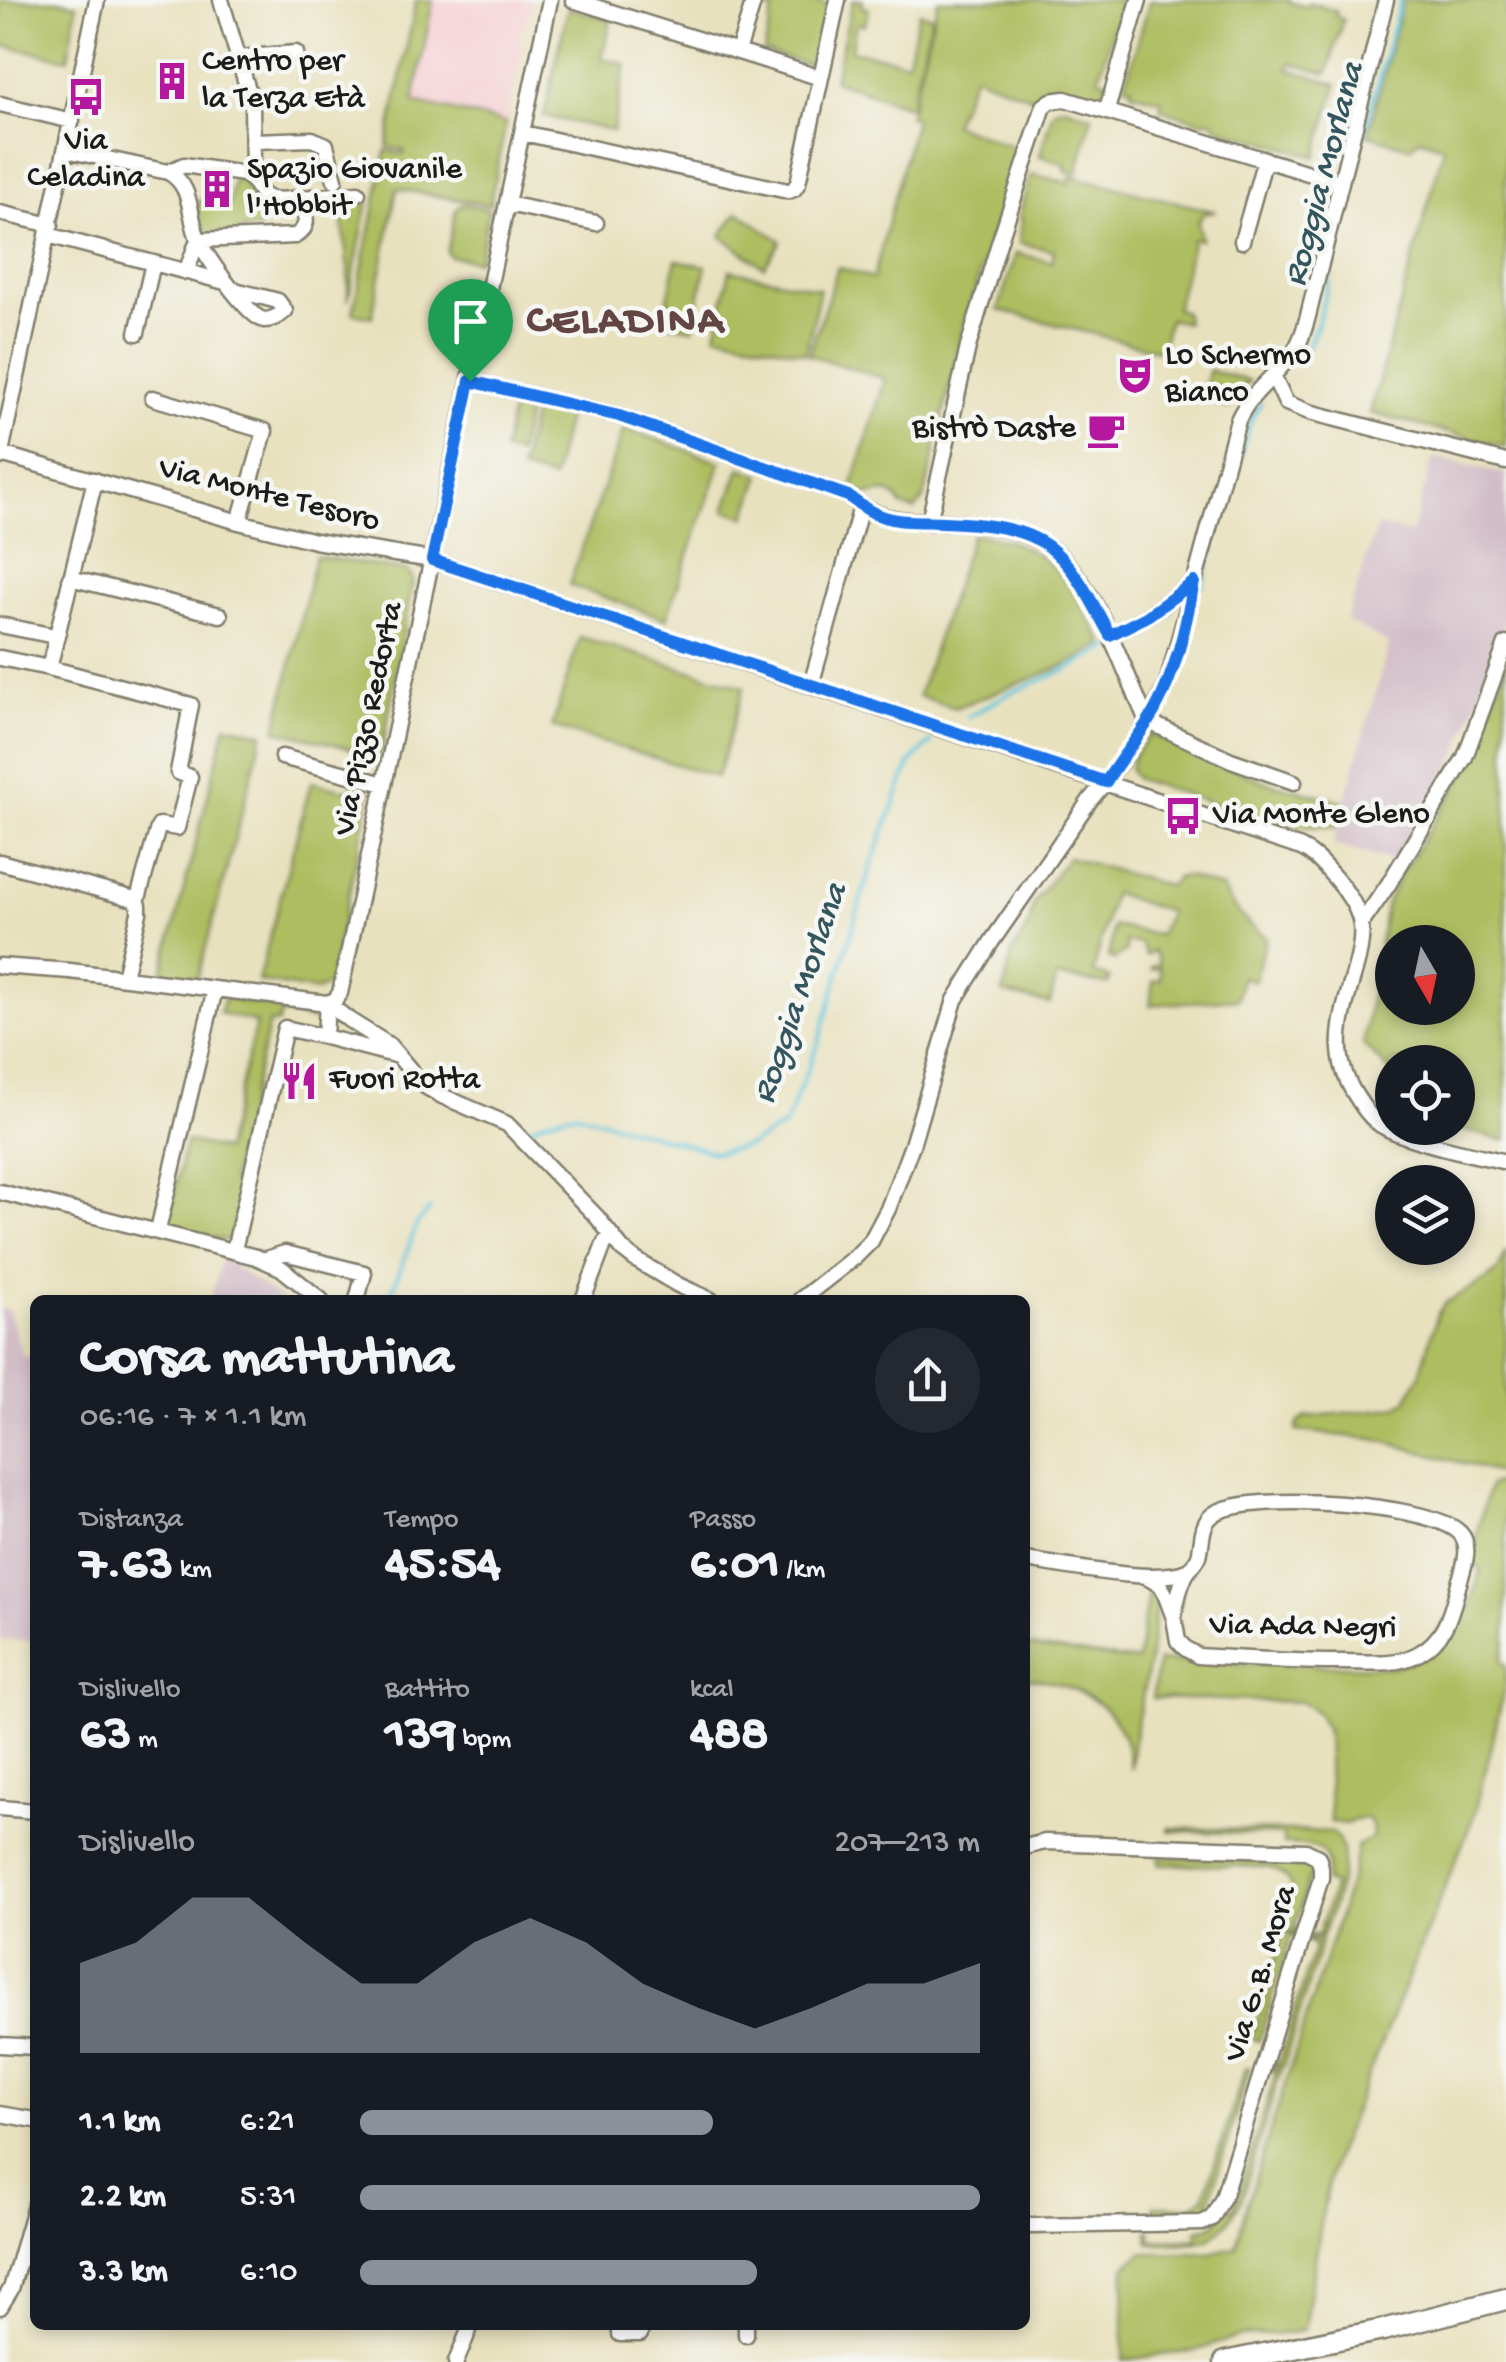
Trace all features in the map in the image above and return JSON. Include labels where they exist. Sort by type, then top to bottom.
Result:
[{"type":"street","points":[[0,456],[97,0]]},
{"type":"street","points":[[221,0],[252,103],[254,167],[244,174]]},
{"type":"street","name":"Via Pizzo Redorta","points":[[327,1003],[336,1000],[340,993],[550,0]]},
{"type":"street","points":[[573,0],[821,78]]},
{"type":"street","points":[[738,52],[754,0]]},
{"type":"street","points":[[523,133],[794,189],[838,0]]},
{"type":"street","points":[[1107,110],[1139,0]]},
{"type":"street","points":[[807,1295],[871,1241],[888,1209],[912,1145],[955,1000],[1147,721],[1167,684],[1238,420],[1262,384],[1300,344],[1386,0]]},
{"type":"street","points":[[239,58],[296,53]]},
{"type":"street","points":[[929,522],[968,348],[1044,106],[1065,98],[1341,182]]},
{"type":"street","points":[[0,104],[72,121]]},
{"type":"street","points":[[254,141],[312,139],[326,144],[336,180]]},
{"type":"street","points":[[0,213],[228,286],[198,240],[178,177],[66,150]]},
{"type":"street","points":[[1242,241],[1265,159]]},
{"type":"street","points":[[168,172],[184,164],[244,174],[252,178],[258,192],[274,201],[358,193]]},
{"type":"street","points":[[198,240],[295,236],[306,221],[305,212],[291,200]]},
{"type":"street","points":[[508,204],[596,223]]},
{"type":"street","points":[[186,272],[198,240]]},
{"type":"street","points":[[136,333],[153,263]]},
{"type":"street","points":[[1273,375],[1286,402],[1309,412],[1506,462]]},
{"type":"street","points":[[470,381],[619,416],[848,496],[880,516],[979,525],[1025,534],[1047,545],[1081,584],[1114,644],[1147,721],[1231,760],[1294,782]]},
{"type":"street","points":[[153,398],[264,431],[239,522]]},
{"type":"street","name":"Via Monte Tesoro","points":[[0,456],[316,542],[432,560]]},
{"type":"street","points":[[50,668],[95,480]]},
{"type":"street","points":[[811,685],[862,507]]},
{"type":"street","points":[[432,560],[1301,848],[1314,854],[1342,886],[1361,924]]},
{"type":"street","points":[[70,578],[220,615]]},
{"type":"street","points":[[1114,644],[1194,582]]},
{"type":"street","points":[[0,625],[56,636]]},
{"type":"street","points":[[1506,644],[1465,757],[1361,924],[1338,1053],[1346,1081],[1372,1119],[1407,1136],[1506,1162]]},
{"type":"street","points":[[0,658],[191,704],[178,772],[190,778],[177,828],[158,828],[137,902],[139,913],[124,978]]},
{"type":"street","points":[[282,757],[384,784]]},
{"type":"street","points":[[0,862],[137,902]]},
{"type":"street","points":[[0,966],[327,1003],[389,1045],[423,1085],[507,1124],[597,1217],[623,1250],[651,1270],[701,1295]]},
{"type":"street","points":[[158,1230],[215,989]]},
{"type":"street","points":[[325,1036],[327,1003]]},
{"type":"street","points":[[234,1250],[285,1028],[399,1056]]},
{"type":"street","points":[[0,1192],[234,1250],[280,1268],[315,1295]]},
{"type":"street","points":[[585,1295],[605,1242],[612,1237]]},
{"type":"street","points":[[263,1260],[286,1253],[364,1274],[358,1295]]},
{"type":"street","name":"Via Ada Negri","points":[[1145,1576],[1160,1586],[1174,1618],[1178,1641],[1198,1656],[1301,1662],[1400,1660],[1434,1643],[1449,1620],[1466,1554],[1465,1542],[1458,1531],[1445,1523],[1376,1507],[1332,1502],[1262,1503],[1214,1514],[1204,1528],[1198,1558],[1188,1571],[1174,1618]]},
{"type":"street","name":"Via Ada Negri","points":[[1030,1561],[1145,1576],[1176,1576],[1188,1571]]},
{"type":"street","points":[[0,1808],[30,1811]]},
{"type":"street","name":"Via G.B. Mora","points":[[1030,1838],[1045,1842],[1306,1851],[1318,1858],[1321,1867],[1321,1878],[1212,2218],[1202,2224],[1052,2226]]},
{"type":"street","name":"Via G.B. Mora","points":[[1030,1846],[1045,1842]]},
{"type":"street","points":[[0,2045],[30,2047]]},
{"type":"street","points":[[0,2114],[30,2119]]},
{"type":"street","points":[[0,2308],[11,2289],[30,2222]]},
{"type":"street","points":[[1030,2226],[1052,2226]]},
{"type":"street","points":[[1030,2231],[1052,2226]]},
{"type":"street","points":[[1225,2362],[1506,2300]]},
{"type":"street","points":[[456,2362],[468,2330]]},
{"type":"street","points":[[620,2330],[620,2334],[640,2334]]},
{"type":"shaded area","points":[[433,0],[532,0],[526,27],[522,26],[519,41],[524,43],[506,123],[414,102]]},
{"type":"shaded area","points":[[1433,457],[1506,474],[1506,619],[1459,750],[1394,861],[1333,845],[1389,644],[1346,621],[1377,526],[1412,533]]},
{"type":"shaded area","points":[[221,1258],[276,1295],[211,1295]]},
{"type":"shaded area","points":[[0,1308],[9,1310],[22,1355],[30,1357],[30,1641],[0,1640]]},
{"type":"green space","points":[[0,0],[77,4],[68,59],[0,45]]},
{"type":"green space","points":[[416,0],[433,0],[414,102],[506,123],[490,205],[397,189],[372,317],[353,313],[386,151],[404,154],[404,150],[387,147]]},
{"type":"green space","points":[[769,0],[809,0],[828,5],[812,66],[764,52],[773,11],[767,8]]},
{"type":"green space","points":[[853,0],[863,0],[862,7],[869,9],[865,25],[856,24],[851,50],[907,62],[919,13],[932,16],[910,107],[834,80]]},
{"type":"green space","points":[[938,0],[1121,0],[1099,78],[1108,81],[1101,96],[1059,88],[1036,99],[974,75],[953,124],[1019,149],[965,320],[924,499],[915,510],[901,506],[890,493],[867,495],[851,491],[885,379],[809,355],[838,267],[873,279],[915,119],[909,116]]},
{"type":"green space","points":[[1150,0],[1289,0],[1337,11],[1336,17],[1343,19],[1327,74],[1291,63],[1288,69],[1337,84],[1316,157],[1218,128],[1209,120],[1202,122],[1160,109],[1162,100],[1131,92],[1132,87],[1125,85]]},
{"type":"green space","points":[[1403,0],[1506,0],[1506,447],[1370,413],[1444,147],[1420,138],[1410,147],[1368,135]]},
{"type":"green space","points":[[568,8],[611,20],[602,58],[626,64],[613,131],[544,116]]},
{"type":"green space","points":[[1065,107],[1092,116],[1077,173],[1065,170],[1066,164],[1040,156],[1052,113]]},
{"type":"green space","points":[[1030,176],[1069,183],[1071,176],[1213,211],[1203,214],[1198,222],[1201,240],[1193,239],[1176,309],[1185,312],[1186,323],[1169,319],[1161,351],[998,310],[1016,253],[1052,262],[1054,251],[1019,243],[1019,217]]},
{"type":"green space","points":[[234,179],[243,181],[260,206],[260,228],[210,235],[199,219],[199,200],[229,205]]},
{"type":"green space","points":[[368,202],[348,301],[341,203]]},
{"type":"green space","points":[[463,204],[489,211],[477,261],[447,252],[456,209]]},
{"type":"green space","points":[[738,212],[781,241],[764,267],[721,236]]},
{"type":"green space","points":[[676,260],[706,266],[693,328],[663,323]]},
{"type":"green space","points":[[730,270],[820,289],[806,353],[716,334]]},
{"type":"green space","points":[[1209,370],[1249,381],[1228,408],[1217,405],[1220,389],[1205,385]]},
{"type":"green space","points":[[513,403],[529,406],[518,454],[503,451]]},
{"type":"green space","points":[[534,408],[567,416],[553,479],[520,470]]},
{"type":"green space","points":[[624,428],[721,462],[666,619],[569,585]]},
{"type":"green space","points":[[740,468],[761,475],[746,517],[725,510]]},
{"type":"green space","points":[[972,534],[1021,546],[1054,568],[1080,601],[1104,644],[1064,666],[955,708],[918,696]]},
{"type":"green space","points":[[315,556],[408,571],[413,580],[382,752],[378,755],[276,730]]},
{"type":"green space","points":[[580,637],[744,687],[717,777],[552,727]]},
{"type":"green space","points":[[1506,663],[1506,1141],[1475,1133],[1475,1045],[1375,1045],[1375,1056],[1363,1044],[1375,971],[1375,1025],[1475,1025],[1475,925],[1383,925],[1386,905],[1400,875],[1473,761]]},
{"type":"green space","points":[[226,725],[263,733],[198,977],[162,974]]},
{"type":"green space","points":[[1150,734],[1266,782],[1342,801],[1336,827],[1290,827],[1136,779],[1130,770],[1132,758]]},
{"type":"green space","points":[[311,782],[351,791],[354,782],[369,786],[330,980],[316,991],[258,981]]},
{"type":"green space","points":[[1068,857],[1169,886],[1178,877],[1186,876],[1223,889],[1241,916],[1267,937],[1254,981],[1242,977],[1237,999],[1150,1005],[1153,981],[1161,980],[1160,968],[1151,970],[1159,964],[1157,957],[1152,951],[1146,956],[1141,943],[1125,942],[1126,951],[1115,959],[1109,958],[1113,926],[1159,935],[1169,912],[1113,893],[1093,973],[1110,978],[1108,984],[1056,977],[1050,1004],[1003,993],[1012,953],[1029,924],[1034,902]]},
{"type":"green space","points":[[224,998],[321,1016],[320,1021],[281,1013],[278,1023],[269,1023],[231,1180],[244,1185],[230,1241],[175,1230],[169,1227],[168,1218],[186,1141],[224,1150],[256,1023],[219,1013]]},
{"type":"green space","points":[[1506,1251],[1506,1475],[1374,1439],[1296,1431],[1298,1423],[1306,1417],[1384,1409],[1407,1400],[1419,1377],[1438,1313],[1445,1303],[1499,1269]]},
{"type":"green space","points":[[1506,1485],[1506,1641],[1501,1662],[1506,1665],[1506,1683],[1475,1813],[1335,2157],[1304,2329],[1241,2336],[1191,2352],[1123,2361],[1125,2267],[1141,2253],[1209,2253],[1236,2247],[1358,1845],[1373,1837],[1367,1818],[1346,1824],[1330,1822],[1327,1730],[1317,1713],[1302,1702],[1152,1698],[1158,1661],[1392,1667],[1414,1661],[1457,1609],[1469,1611],[1481,1569],[1469,1562],[1489,1486]]},
{"type":"green space","points":[[1149,1588],[1157,1597],[1131,1770],[1120,1729],[1100,1705],[1063,1685],[1030,1679],[1030,1647],[1137,1661]]},
{"type":"green space","points":[[1169,1828],[1331,1832],[1339,1841],[1343,1867],[1321,1938],[1309,1933],[1318,1935],[1334,1885],[1325,1882],[1327,1861],[1319,1850],[1283,1844],[1283,1835]]},
{"type":"green space","points":[[1288,1856],[1307,1857],[1315,1865],[1314,1879],[1309,1878],[1295,1927],[1298,1933],[1284,1929],[1292,1892],[1279,1872],[1268,1867],[1159,1864],[1159,1857],[1287,1861]]},
{"type":"green space","points":[[1284,1931],[1296,1937],[1291,1937],[1259,2041],[1252,2038]]},
{"type":"green space","points":[[1307,1938],[1321,1942],[1283,2068],[1270,2061],[1279,2063],[1315,1945]]},
{"type":"green space","points":[[1246,2067],[1250,2068],[1209,2202],[1213,2204],[1211,2211],[1198,2219],[1197,2214],[1154,2214],[1154,2206],[1191,2206],[1204,2197]]},
{"type":"green space","points":[[1269,2067],[1281,2071],[1241,2201],[1231,2217],[1204,2240],[1149,2243],[1148,2231],[1151,2240],[1197,2239],[1197,2230],[1215,2223],[1225,2207],[1233,2209],[1276,2073]]},
{"type":"waterway","name":"Roggia Morlana","points":[[1300,363],[1322,308],[1401,0]]},
{"type":"waterway","name":"Roggia Morlana","points":[[1202,586],[1251,419],[1261,403]]},
{"type":"waterway","name":"Roggia Morlana","points":[[1120,642],[1172,613]]},
{"type":"waterway","name":"Roggia Morlana","points":[[968,717],[1111,646]]},
{"type":"waterway","name":"Roggia Morlana","points":[[525,1131],[550,1119],[577,1113],[716,1153],[751,1145],[785,1125],[819,1041],[868,875],[903,781],[911,762],[931,742]]},
{"type":"waterway","name":"Roggia Morlana","points":[[391,1295],[417,1224],[430,1209]]},
{"type":"place","name":"Centro per la Terza Età","points":[[172,81]]},
{"type":"place","name":"Via Celadina","points":[[86,97]]},
{"type":"place","name":"Spazio Giovanile l'Hobbit","points":[[217,189]]},
{"type":"place","name":"Lo Schermo Bianco","points":[[1135,375]]},
{"type":"place","name":"Bistrò Daste","points":[[1106,430]]},
{"type":"place","name":"Via Monte Gleno","points":[[1183,816]]},
{"type":"place","name":"Fuori Rotta","points":[[299,1081]]},
{"type":"district","name":"CELADINA","points":[[626,323]]},
{"type":"route","points":[[470,381],[619,416],[848,496],[880,516],[979,525],[1025,534],[1047,545],[1062,559],[1090,597],[1110,635],[1146,617],[1194,582],[1167,684],[1154,711],[1106,782],[432,560],[470,381]]}]
